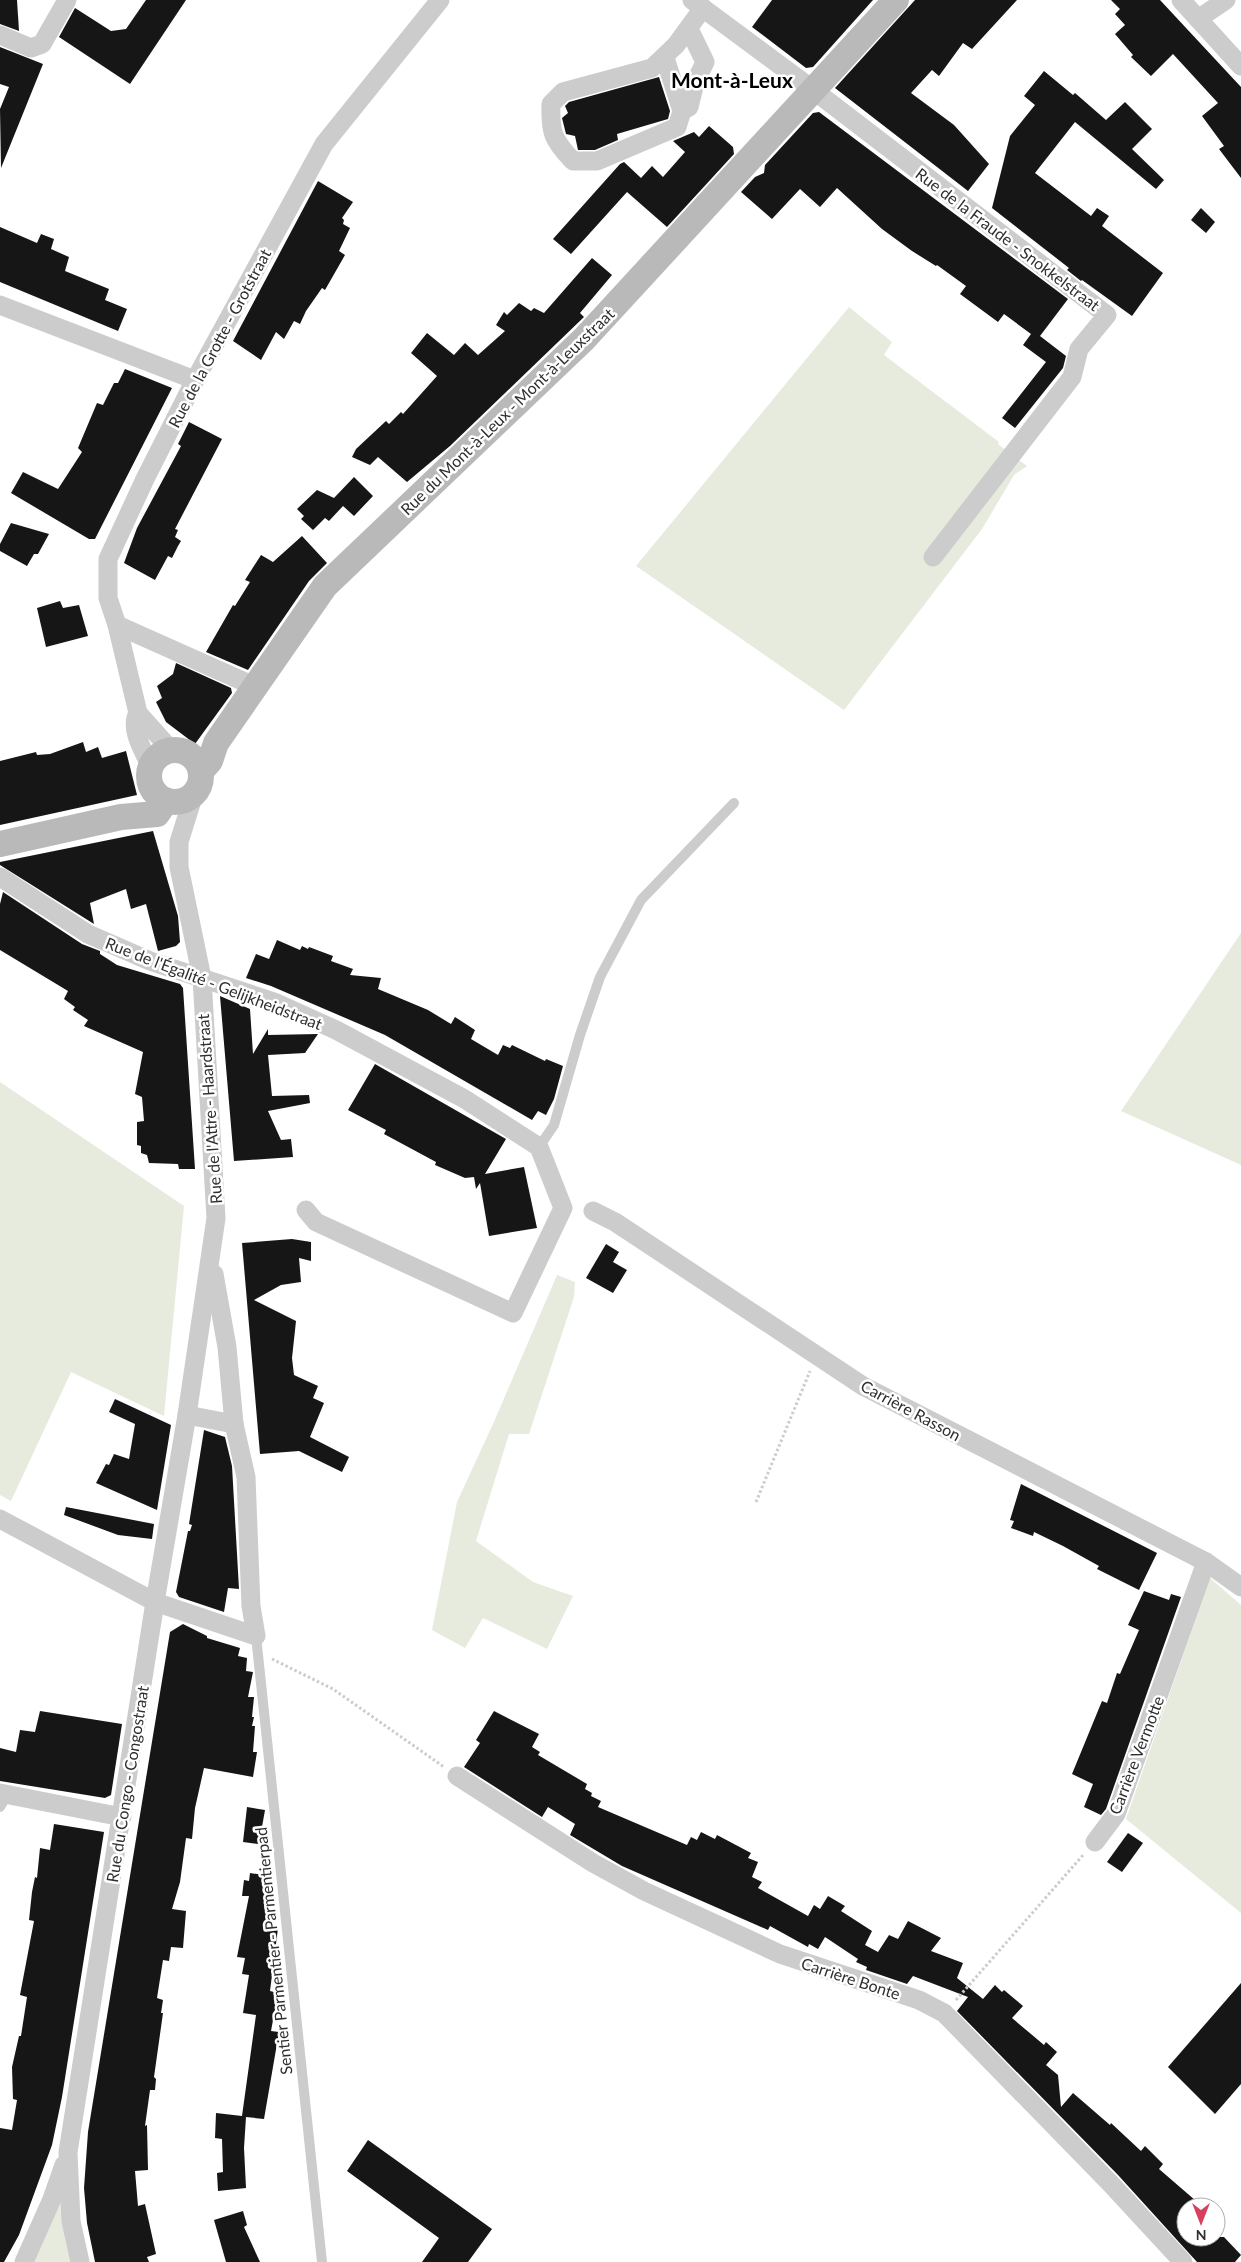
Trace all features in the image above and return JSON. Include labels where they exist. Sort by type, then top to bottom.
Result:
[{"type":"main road","name":"Rue du Mont-à-Leux - Mont-à-Leuxstraat","points":[[160,790],[160,755],[189,768],[210,760],[216,744],[325,586],[584,339],[812,89],[896,0]]},
{"type":"main road","name":"Rue du Mont-à-Leux - Mont-à-Leuxstraat","points":[[160,790],[182,801],[189,768]]},
{"type":"main road","name":"Rue du Mont-à-Leux - Mont-à-Leuxstraat","points":[[0,844],[121,817],[160,790]]},
{"type":"street","points":[[0,35],[31,48],[42,44],[67,0]]},
{"type":"street","name":"Rue de la Grotte - Grotstraat","points":[[189,768],[138,713],[118,625],[108,598],[108,560],[145,479],[195,380],[324,144],[440,0]]},
{"type":"street","points":[[1181,0],[1241,66]]},
{"type":"street","points":[[1198,19],[1226,0]]},
{"type":"street","points":[[665,58],[682,111],[676,127],[597,161],[573,161],[557,144],[550,123],[551,104],[563,92],[652,68],[665,58],[689,30],[698,4],[812,89]]},
{"type":"street","points":[[682,111],[689,107],[705,62],[689,30]]},
{"type":"street","name":"Rue de la Fraude - Snokkelstraat","points":[[812,89],[1107,315],[1079,349],[1072,377],[933,557]]},
{"type":"street","points":[[0,305],[195,380]]},
{"type":"street","points":[[118,625],[256,687]]},
{"type":"street","name":"Rue de la Grotte - Grotstraat","points":[[138,713],[136,716],[137,737],[160,790]]},
{"type":"street","name":"Rue de l'Attre - Haardstraat","points":[[187,1415],[212,1258],[216,1218],[202,978],[179,867],[179,842],[189,768]]},
{"type":"street","name":"Rue de l'Attre - Haardstraat","points":[[160,790],[179,842]]},
{"type":"street","name":"Rue de l'Égalité - Gelijkheidstraat","points":[[0,877],[88,934],[150,961],[274,1002],[336,1030],[463,1098],[539,1147]]},
{"type":"street","points":[[306,1210],[316,1222],[396,1261],[512,1313],[563,1208],[539,1147]]},
{"type":"street","name":"Carrière Rasson","points":[[593,1211],[614,1222],[816,1357],[863,1386],[1206,1562],[1241,1587]]},
{"type":"street","name":"Rue de l'Attre - Haardstraat","points":[[212,1258],[227,1347],[234,1424],[246,1477],[251,1606],[256,1644]]},
{"type":"street","points":[[187,1415],[234,1424]]},
{"type":"street","name":"Rue du Congo - Congostraat","points":[[24,2262],[52,2199],[68,2152],[155,1602],[187,1415]]},
{"type":"street","points":[[0,1519],[155,1602],[256,1644]]},
{"type":"street","name":"Carrière Vermotte","points":[[1095,1842],[1116,1814],[1206,1562]]},
{"type":"street","name":"Carrière Bonte","points":[[457,1776],[593,1863],[644,1891],[780,1954],[919,2000],[944,2013],[1110,2183],[1183,2262]]},
{"type":"street","points":[[3,1798],[122,1817]]},
{"type":"street","name":"Rue du Congo - Congostraat","points":[[68,2152],[71,2221],[80,2262]]},
{"type":"lane","points":[[539,1147],[554,1125],[580,1035],[600,977],[641,900],[734,803]]},
{"type":"lane","name":"Sentier Parmentier - Parmentierpad","points":[[256,1644],[322,2262]]},
{"type":"path","points":[[756,1502],[816,1357]]},
{"type":"path","points":[[256,1644],[333,1689],[457,1776]]},
{"type":"path","points":[[944,2013],[1095,1842]]},
{"type":"shaded area","points":[[849,307],[892,342],[884,355],[999,442],[998,444],[1027,466],[1014,475],[982,529],[844,710],[636,566]]},
{"type":"shaded area","points":[[1241,933],[1241,1165],[1121,1111]]},
{"type":"shaded area","points":[[0,1082],[184,1206],[164,1416],[71,1372],[11,1501],[0,1495]]},
{"type":"shaded area","points":[[557,1275],[575,1282],[574,1297],[529,1434],[509,1434],[476,1541],[533,1582],[573,1596],[547,1649],[483,1618],[465,1648],[432,1630],[457,1502]]},
{"type":"shaded area","points":[[1210,1578],[1241,1605],[1241,1913],[1126,1819]]},
{"type":"shaded area","points":[[62,2200],[74,2262],[34,2262]]},
{"type":"building","points":[[0,0],[17,0],[19,31],[0,24]]},
{"type":"building","points":[[146,0],[186,0],[130,84],[59,37],[75,8],[111,31],[126,29]]},
{"type":"building","points":[[772,0],[873,0],[813,67],[806,68],[752,27]]},
{"type":"building","points":[[915,0],[1017,0],[972,49],[963,43],[939,76],[932,70],[911,93],[954,125],[989,164],[968,191],[835,88]]},
{"type":"building","points":[[1111,0],[1160,0],[1241,87],[1241,178],[1219,149],[1224,146],[1202,116],[1218,103],[1173,54],[1151,76],[1131,57],[1133,55],[1115,34],[1125,25],[1115,14],[1120,9]]},
{"type":"building","points":[[0,47],[43,64],[1,168],[0,109],[9,87],[0,84]]},
{"type":"building","points":[[1044,71],[1073,95],[1075,93],[1106,120],[1125,102],[1152,129],[1132,149],[1164,180],[1156,189],[1075,122],[1035,173],[1091,216],[1097,208],[1109,216],[1102,226],[1163,273],[1132,316],[1081,281],[1067,270],[1069,268],[992,208],[1010,136],[1035,105],[1024,96]]},
{"type":"building","points":[[659,77],[670,111],[668,119],[617,134],[618,140],[595,150],[578,150],[575,136],[566,134],[562,118],[568,113],[565,106],[569,102]]},
{"type":"building","points":[[819,112],[1068,299],[1040,336],[1066,356],[1063,368],[1015,428],[1002,418],[1046,362],[1023,345],[1031,334],[1004,314],[998,322],[960,294],[966,286],[882,229],[837,188],[820,207],[800,189],[772,219],[741,192],[755,177],[764,173],[765,165],[813,113]]},
{"type":"building","points":[[709,126],[733,147],[734,154],[667,227],[627,192],[571,254],[553,239],[620,164],[624,162],[641,178],[652,166],[663,177],[685,152],[673,141],[694,132],[699,137]]},
{"type":"building","points":[[318,181],[353,202],[342,218],[344,220],[343,224],[350,228],[339,251],[345,255],[325,290],[322,288],[306,311],[300,324],[294,321],[284,339],[276,332],[261,360],[233,341]]},
{"type":"building","points":[[1201,208],[1215,222],[1206,233],[1191,220]]},
{"type":"building","points":[[0,227],[37,243],[41,234],[54,239],[51,249],[69,257],[65,271],[109,289],[105,300],[127,309],[118,331],[0,282]]},
{"type":"building","points":[[592,258],[612,275],[580,313],[584,317],[450,446],[407,482],[378,457],[370,465],[352,457],[356,449],[386,421],[389,424],[401,412],[403,414],[437,376],[411,353],[427,333],[454,355],[465,343],[478,355],[505,331],[496,325],[504,312],[507,315],[519,303],[531,311],[534,308],[544,313]]},
{"type":"building","points":[[125,369],[172,388],[95,539],[89,539],[11,493],[23,472],[58,489],[82,452],[78,448],[97,403],[103,405],[114,383],[118,383]]},
{"type":"building","points":[[189,422],[222,439],[175,529],[178,530],[175,537],[181,541],[172,558],[168,556],[155,580],[124,563],[137,528],[181,446],[178,444]]},
{"type":"building","points":[[354,477],[373,496],[354,516],[343,506],[329,521],[325,518],[313,530],[301,519],[304,516],[297,509],[317,490],[334,498]]},
{"type":"building","points":[[11,523],[49,534],[38,554],[34,554],[27,566],[0,551],[0,544]]},
{"type":"building","points":[[302,536],[327,563],[309,581],[248,670],[206,652],[233,605],[235,606],[250,582],[245,580],[261,555],[273,562]]},
{"type":"building","points":[[60,601],[63,608],[79,605],[88,636],[46,647],[37,608]]},
{"type":"building","points":[[176,663],[231,688],[232,693],[195,744],[166,722],[156,702],[162,698],[157,686],[173,674]]},
{"type":"building","points":[[83,742],[86,752],[98,747],[102,758],[126,751],[137,795],[0,825],[0,761],[36,752],[37,755],[50,754]]},
{"type":"building","points":[[153,831],[178,916],[180,942],[176,946],[158,951],[146,904],[131,909],[126,889],[90,903],[94,924],[0,865],[0,862]]},
{"type":"building","points":[[3,892],[82,944],[100,951],[100,954],[117,965],[180,984],[183,988],[195,1169],[179,1169],[178,1164],[149,1163],[147,1155],[141,1153],[141,1146],[137,1145],[137,1122],[144,1121],[142,1097],[135,1094],[143,1052],[84,1026],[88,1020],[73,1010],[75,1007],[64,999],[68,991],[0,950],[0,904]]},
{"type":"building","points":[[277,940],[300,950],[302,946],[308,949],[309,947],[333,956],[331,961],[353,969],[350,975],[381,978],[378,989],[428,1010],[451,1024],[455,1017],[475,1030],[471,1039],[498,1055],[503,1045],[510,1048],[512,1045],[545,1061],[546,1059],[563,1066],[554,1099],[546,1115],[538,1111],[532,1120],[385,1035],[271,986],[246,978],[256,954],[269,959]]},
{"type":"building","points":[[220,996],[250,1009],[253,1054],[268,1029],[268,1035],[318,1034],[305,1053],[268,1055],[272,1096],[309,1095],[310,1103],[268,1111],[281,1140],[291,1139],[293,1157],[234,1161]]},
{"type":"building","points":[[375,1064],[506,1139],[485,1174],[524,1167],[537,1228],[489,1236],[480,1183],[476,1189],[474,1177],[465,1178],[435,1165],[436,1162],[384,1134],[386,1130],[348,1110]]},
{"type":"building","points":[[292,1239],[311,1242],[311,1261],[299,1258],[301,1282],[281,1285],[254,1300],[296,1321],[292,1358],[294,1375],[318,1386],[313,1398],[324,1403],[310,1437],[349,1457],[342,1472],[299,1451],[260,1454],[242,1243]]},
{"type":"building","points":[[606,1244],[619,1252],[613,1262],[627,1270],[613,1293],[586,1278]]},
{"type":"building","points":[[115,1399],[171,1425],[157,1510],[96,1483],[106,1464],[109,1465],[114,1454],[129,1459],[135,1424],[109,1412]]},
{"type":"building","points":[[204,1430],[225,1437],[232,1466],[239,1589],[228,1588],[224,1612],[179,1597],[176,1592],[188,1531],[190,1531],[192,1525],[189,1524]]},
{"type":"building","points":[[1021,1484],[1157,1553],[1139,1590],[1097,1569],[1099,1566],[1063,1546],[1034,1532],[1033,1536],[1011,1528],[1014,1521],[1010,1520]]},
{"type":"building","points":[[66,1507],[154,1524],[152,1539],[118,1535],[64,1515]]},
{"type":"building","points":[[1144,1591],[1169,1600],[1171,1594],[1181,1597],[1106,1809],[1101,1815],[1084,1807],[1093,1784],[1072,1774],[1102,1701],[1107,1703],[1117,1673],[1120,1674],[1139,1630],[1128,1625]]},
{"type":"building","points":[[183,1624],[207,1636],[207,1638],[240,1648],[238,1656],[247,1658],[246,1671],[253,1672],[248,1697],[254,1697],[252,1717],[254,1717],[252,1726],[255,1726],[253,1752],[257,1752],[253,1777],[204,1768],[195,1808],[192,1839],[186,1838],[180,1882],[172,1909],[186,1911],[183,1948],[171,1947],[169,1961],[163,1960],[157,1998],[163,2000],[161,2013],[163,2013],[154,2077],[156,2079],[155,2090],[150,2090],[145,2126],[147,2125],[148,2170],[135,2171],[138,2206],[145,2204],[156,2254],[147,2257],[149,2262],[95,2262],[87,2223],[84,2188],[88,2132],[170,1632]]},
{"type":"building","points":[[40,1711],[122,1724],[111,1795],[105,1798],[0,1781],[0,1748],[16,1752],[20,1730],[35,1732]]},
{"type":"building","points":[[494,1711],[539,1734],[532,1747],[540,1752],[538,1755],[587,1784],[585,1789],[592,1793],[591,1796],[601,1801],[598,1807],[687,1845],[691,1837],[697,1840],[701,1832],[715,1839],[717,1835],[751,1853],[748,1858],[758,1862],[752,1877],[762,1882],[758,1888],[808,1916],[814,1905],[820,1909],[828,1896],[845,1906],[841,1911],[872,1931],[865,1945],[878,1952],[889,1935],[898,1939],[908,1921],[941,1938],[931,1951],[963,1963],[957,1978],[983,1999],[995,1985],[1002,1992],[1004,1990],[1023,2006],[1012,2018],[1044,2045],[1046,2042],[1057,2052],[1046,2065],[1058,2075],[1061,2107],[1073,2093],[1110,2125],[1111,2123],[1141,2151],[1145,2146],[1163,2164],[1159,2169],[1191,2197],[1176,2197],[1176,2239],[1118,2175],[957,2011],[968,1997],[913,1976],[907,1984],[866,1970],[867,1967],[856,1962],[858,1959],[825,1937],[818,1949],[809,1944],[808,1947],[770,1926],[768,1930],[622,1866],[570,1835],[575,1824],[548,1807],[542,1817],[464,1767],[480,1743],[476,1740]]},
{"type":"building","points":[[247,1807],[265,1810],[259,1844],[243,1842]]},
{"type":"building","points":[[54,1824],[104,1832],[62,2097],[52,2145],[19,2235],[4,2262],[0,2262],[0,2128],[12,2130],[17,2100],[13,2099],[12,2067],[19,2036],[21,2036],[27,1997],[20,1995],[34,1921],[29,1920],[32,1892],[35,1877],[37,1878],[40,1848],[50,1850]]},
{"type":"building","points":[[1128,1833],[1143,1843],[1122,1872],[1107,1862]]},
{"type":"building","points":[[250,1873],[270,1876],[268,1885],[273,1886],[269,1913],[274,1914],[272,1927],[278,1928],[270,1991],[278,1993],[271,2031],[279,2032],[264,2119],[246,2117],[244,2148],[246,2188],[218,2191],[217,2173],[223,2172],[222,2139],[215,2138],[216,2113],[242,2116],[256,2015],[243,2013],[249,1975],[242,1974],[245,1958],[237,1957],[249,1896],[242,1896],[244,1880],[249,1881]]},
{"type":"building","points":[[1241,1983],[1241,2084],[1215,2114],[1168,2067]]},
{"type":"building","points":[[368,2140],[492,2229],[468,2262],[422,2262],[439,2238],[347,2171]]},
{"type":"building","points":[[243,2211],[247,2225],[244,2227],[260,2262],[226,2262],[214,2220]]},
{"type":"building","points":[[1226,2239],[1241,2255],[1235,2262],[1197,2262],[1183,2247],[1226,2247]]},
{"type":"district","name":"Mont-à-Leux","points":[[732,79]]}]
